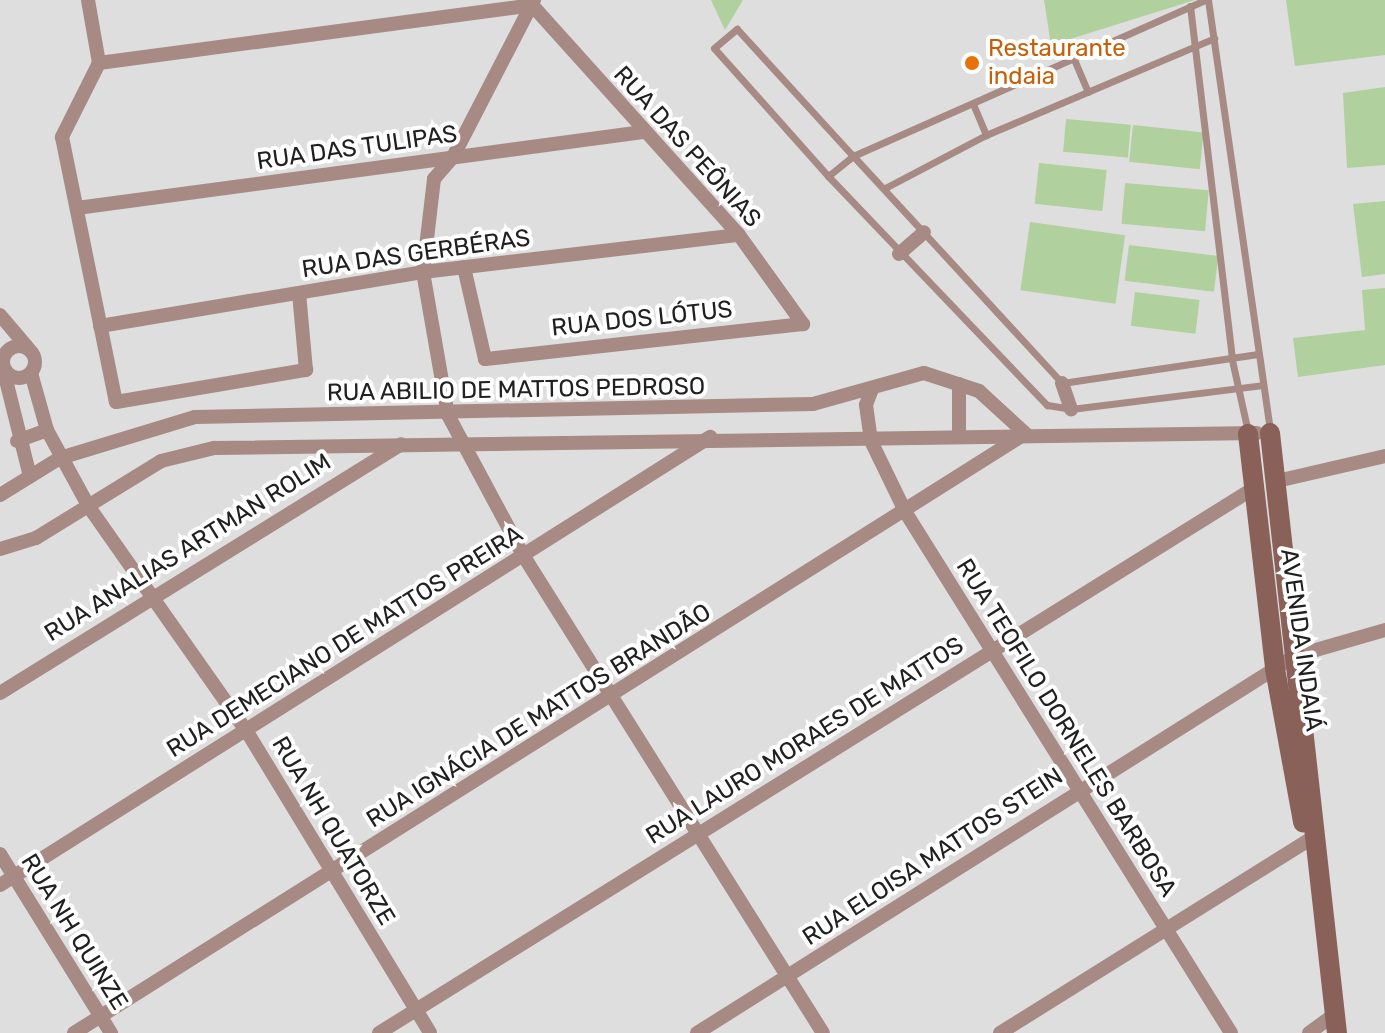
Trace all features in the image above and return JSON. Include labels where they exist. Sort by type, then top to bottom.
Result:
[{"type":"street","points":[[88,0],[99,63],[62,137],[116,402],[306,370],[299,293]]},
{"type":"street","points":[[99,63],[533,2]]},
{"type":"street","points":[[533,2],[453,157],[434,179],[420,273],[446,415],[523,555],[823,1033]]},
{"type":"street","name":"RUA DAS PEÔNIAS","points":[[533,2],[643,132],[739,235],[803,324]]},
{"type":"street","name":"RUA DAS TULIPAS","points":[[77,208],[643,132]]},
{"type":"street","points":[[899,254],[924,232]]},
{"type":"street","name":"RUA DAS GERBÉRAS","points":[[100,326],[420,273],[739,235]]},
{"type":"street","name":"RUA DOS LÓTUS","points":[[464,267],[485,359],[803,324]]},
{"type":"street","points":[[0,315],[31,351]]},
{"type":"street","points":[[29,472],[17,441],[2,362],[10,348],[31,351]]},
{"type":"street","name":"RUA NH QUATORZE","points":[[31,351],[31,373],[47,430],[60,458],[89,507],[246,730],[430,1033]]},
{"type":"street","points":[[2,362],[18,379],[31,373]]},
{"type":"street","name":"RUA ABILIO DE MATTOS PEDROSO","points":[[0,495],[29,472],[60,458],[195,417],[446,415],[813,404],[924,373],[959,384],[1001,406],[1026,434]]},
{"type":"street","points":[[1062,383],[1071,409]]},
{"type":"street","points":[[959,384],[959,434]]},
{"type":"street","points":[[871,441],[866,405],[872,389]]},
{"type":"street","points":[[17,441],[47,430]]},
{"type":"street","name":"RUA ABILIO DE MATTOS PEDROSO","points":[[2,548],[89,507],[133,475],[186,453],[401,443],[462,446],[713,436],[871,441],[959,434],[1270,433]]},
{"type":"street","name":"AVENIDA INDAIÁ","points":[[1270,433],[1313,842],[1336,1024]]},
{"type":"street","name":"RUA IGNÁCIA DE MATTOS BRANDÃO","points":[[74,1033],[906,513],[1026,434]]},
{"type":"street","name":"AVENIDA INDAIÁ","points":[[1248,434],[1275,669],[1313,842]]},
{"type":"street","name":"RUA DEMECIANO DE MATTOS PREIRA","points":[[0,885],[713,436]]},
{"type":"street","name":"RUA TEOFILO DORNELES BARBOSA","points":[[871,441],[906,513],[988,652],[1167,928],[1231,1033]]},
{"type":"street","name":"RUA ANALIAS ARTMAN ROLIM","points":[[0,693],[152,594],[401,443]]},
{"type":"street","points":[[1277,481],[1385,456]]},
{"type":"street","name":"RUA LAURO MORAES DE MATTOS","points":[[379,1033],[1256,487]]},
{"type":"street","name":"RUA ELOISA MATTOS STEIN","points":[[697,1033],[1077,788],[1295,656],[1385,630]]},
{"type":"street","points":[[1000,1033],[1167,928],[1313,842]]},
{"type":"street","name":"RUA NH QUINZE","points":[[0,854],[111,1033]]},
{"type":"street","points":[[1309,1033],[1336,1024]]},
{"type":"lane","points":[[828,176],[853,156],[1207,0],[1270,433]]},
{"type":"lane","points":[[1190,6],[1232,360],[1248,434]]},
{"type":"lane","points":[[1258,354],[1062,383],[737,29],[714,48],[899,254],[1047,405],[1071,409],[1238,391],[1263,385]]},
{"type":"lane","points":[[885,188],[986,135],[1214,38]]},
{"type":"lane","points":[[1073,57],[1088,92]]},
{"type":"lane","points":[[973,104],[986,135]]},
{"type":"green space","points":[[711,0],[743,0],[725,30]]},
{"type":"green space","points":[[1044,0],[1195,0],[1051,45]]},
{"type":"green space","points":[[1286,0],[1385,0],[1385,55],[1295,66]]},
{"type":"green space","points":[[1385,87],[1385,165],[1347,168],[1343,93]]},
{"type":"green space","points":[[1066,119],[1131,125],[1128,158],[1063,152]]},
{"type":"green space","points":[[1133,125],[1204,132],[1200,169],[1129,162]]},
{"type":"green space","points":[[1039,163],[1107,170],[1102,211],[1035,204]]},
{"type":"green space","points":[[1125,183],[1209,190],[1205,231],[1121,224]]},
{"type":"green space","points":[[1385,201],[1385,274],[1362,277],[1353,204]]},
{"type":"green space","points":[[1030,222],[1125,235],[1115,304],[1020,290]]},
{"type":"green space","points":[[1129,245],[1218,256],[1214,292],[1125,281]]},
{"type":"green space","points":[[1385,288],[1385,365],[1298,377],[1293,338],[1365,330],[1362,290]]},
{"type":"green space","points":[[1135,292],[1200,300],[1195,334],[1131,326]]},
{"type":"place","name":"Restaurante indaia","points":[[972,63]]}]
